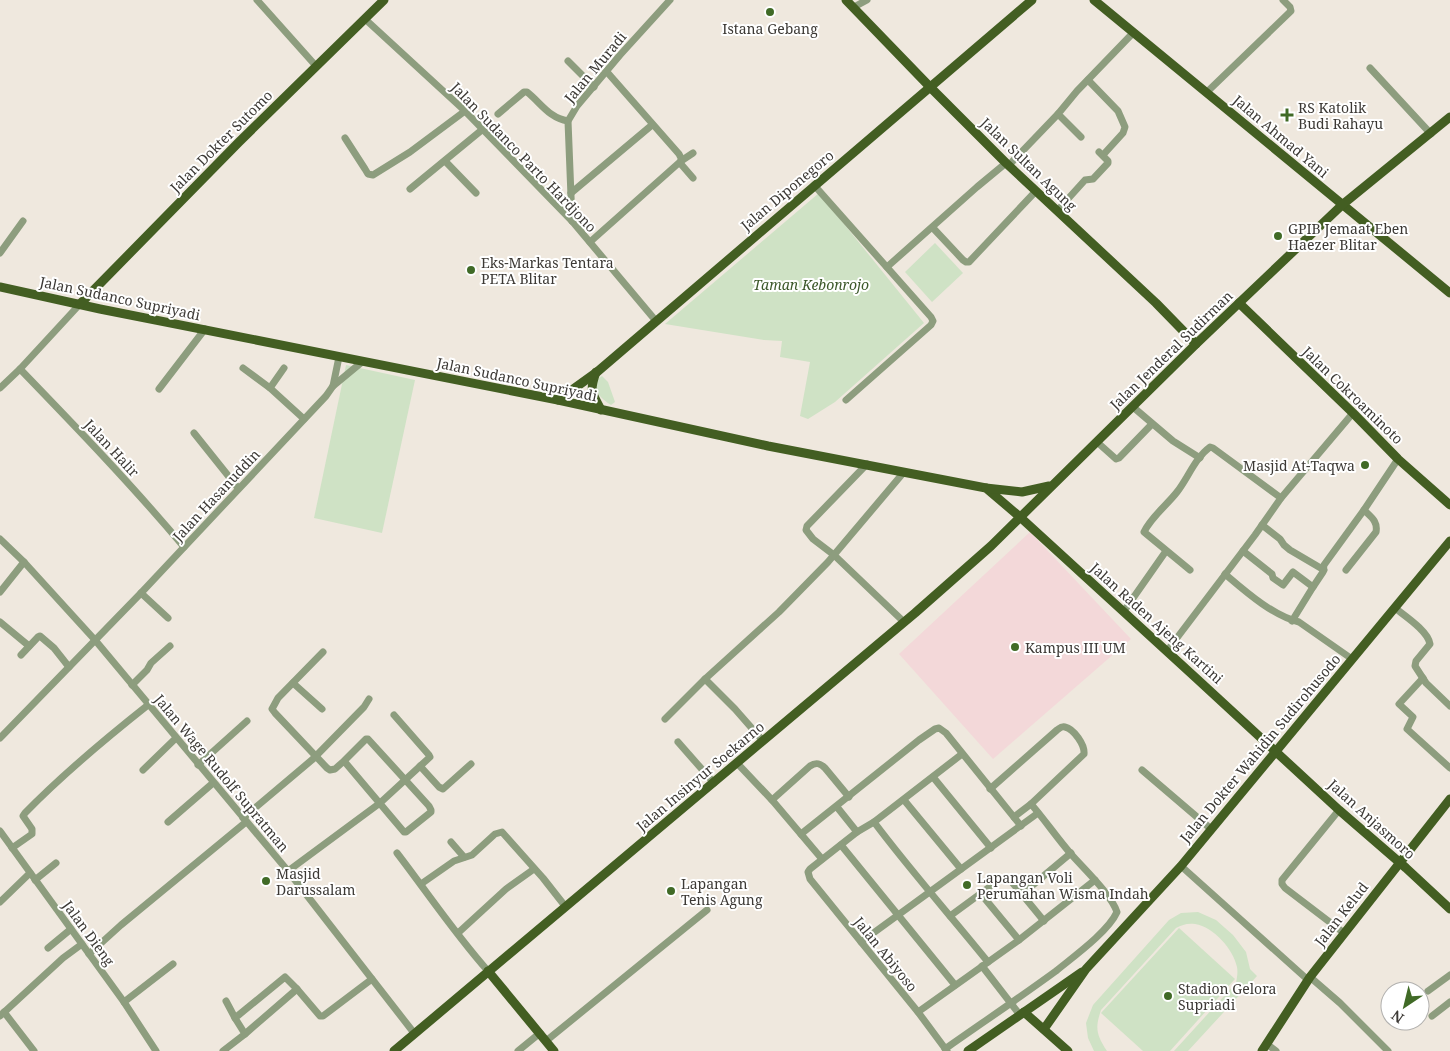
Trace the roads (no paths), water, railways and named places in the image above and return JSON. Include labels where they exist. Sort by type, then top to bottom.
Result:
[{"type":"main road","name":"Jalan Dokter Sutomo","points":[[80,304],[239,142],[384,0]]},
{"type":"main road","name":"Jalan Sultan Agung","points":[[846,0],[1008,164],[1156,303],[1196,344]]},
{"type":"main road","name":"Jalan Ahmad Yani","points":[[1094,0],[1450,294]]},
{"type":"main road","name":"Jalan Diponegoro","points":[[558,400],[597,372],[814,185],[1033,1]]},
{"type":"main road","name":"Jalan Jenderal Sudirman","points":[[1020,516],[1342,205],[1450,117]]},
{"type":"main road","name":"Jalan Sudanco Supriyadi","points":[[0,287],[362,362],[558,400],[819,456],[986,488],[1020,516]]},
{"type":"main road","name":"Jalan Cokroaminoto","points":[[1239,303],[1398,459],[1450,505]]},
{"type":"main road","points":[[597,372],[591,387],[602,410]]},
{"type":"main road","points":[[986,488],[1022,492],[1053,485]]},
{"type":"main road","name":"Jalan Raden Ajeng Kartini","points":[[1020,516],[1041,538],[1124,611],[1276,751]]},
{"type":"main road","name":"Jalan Insinyur Soekarno","points":[[399,1049],[414,1033],[904,622],[991,546],[1020,516]]},
{"type":"main road","name":"Jalan Dokter Wahidin Sudirohusodo","points":[[1044,1030],[1086,969],[1181,866],[1450,541]]},
{"type":"main road","name":"Jalan Anjasmoro","points":[[1276,751],[1450,909]]},
{"type":"main road","name":"Jalan Kelud","points":[[1265,1048],[1309,978],[1450,799]]},
{"type":"main road","name":"Jalan Dokter Wahidin Sudirohusodo","points":[[968,1051],[1086,969]]},
{"type":"main road","points":[[488,971],[554,1051]]},
{"type":"main road","points":[[1021,1013],[1068,1051]]},
{"type":"street","points":[[257,0],[316,66]]},
{"type":"street","name":"Jalan Muradi","points":[[572,220],[568,121],[577,106],[620,54],[670,0]]},
{"type":"street","points":[[854,7],[867,0]]},
{"type":"street","points":[[1207,92],[1291,10],[1283,0]]},
{"type":"street","name":"Jalan Sudanco Parto Hardjono","points":[[365,19],[465,111],[572,220],[656,321]]},
{"type":"street","points":[[887,267],[977,187],[1008,164],[1058,114],[1133,33]]},
{"type":"street","points":[[568,61],[594,87]]},
{"type":"street","points":[[1370,68],[1431,134]]},
{"type":"street","points":[[607,72],[679,154],[680,162],[693,178]]},
{"type":"street","points":[[1058,211],[1086,179],[1092,180],[1108,163],[1101,153],[1125,130],[1118,111],[1088,80]]},
{"type":"street","points":[[498,114],[524,92],[527,92],[559,119],[568,121]]},
{"type":"street","points":[[345,138],[368,174],[373,175],[410,152],[465,111]]},
{"type":"street","points":[[1058,114],[1081,137]]},
{"type":"street","points":[[571,193],[652,125]]},
{"type":"street","points":[[410,190],[482,129]]},
{"type":"street","points":[[590,242],[680,162],[693,153]]},
{"type":"street","points":[[444,161],[476,193]]},
{"type":"street","points":[[814,185],[933,321],[931,325],[846,400]]},
{"type":"street","points":[[933,228],[963,260],[969,262],[1036,191]]},
{"type":"street","points":[[0,253],[22,221]]},
{"type":"street","points":[[0,388],[80,304]]},
{"type":"street","points":[[159,389],[205,329]]},
{"type":"street","name":"Jalan Hasanuddin","points":[[1,735],[141,593],[326,396],[333,386],[339,357]]},
{"type":"street","points":[[333,386],[362,362]]},
{"type":"street","points":[[243,368],[270,388],[304,418]]},
{"type":"street","points":[[270,388],[284,368]]},
{"type":"street","name":"Jalan Halir","points":[[20,369],[151,508],[184,547]]},
{"type":"street","points":[[1133,406],[1173,441],[1200,458]]},
{"type":"street","points":[[1167,651],[1281,498],[1353,413]]},
{"type":"street","points":[[1097,442],[1116,459],[1152,424]]},
{"type":"street","points":[[194,433],[238,488]]},
{"type":"street","points":[[1190,570],[1145,533],[1145,530],[1178,491],[1208,448],[1213,448],[1281,498]]},
{"type":"street","points":[[1292,621],[1324,570],[1324,565],[1398,459]]},
{"type":"street","points":[[863,464],[807,526],[806,530],[904,622]]},
{"type":"street","points":[[665,719],[705,679],[778,612],[834,555],[904,472]]},
{"type":"street","points":[[1346,570],[1376,532],[1375,520],[1364,510]]},
{"type":"street","points":[[1262,525],[1280,539],[1284,546],[1324,570]]},
{"type":"street","name":"Jalan Wage Rudolf Supratman","points":[[0,539],[24,562],[95,640],[288,871],[414,1033]]},
{"type":"street","points":[[1124,611],[1166,551]]},
{"type":"street","points":[[1243,551],[1283,585],[1293,572],[1313,587]]},
{"type":"street","points":[[0,592],[24,562]]},
{"type":"street","points":[[1225,574],[1262,604],[1292,621],[1299,622],[1352,659]]},
{"type":"street","points":[[141,593],[168,618]]},
{"type":"street","points":[[1394,608],[1426,634],[1430,640],[1430,644],[1416,661],[1416,669],[1426,683],[1450,706]]},
{"type":"street","points":[[0,622],[29,646]]},
{"type":"street","points":[[20,655],[40,636],[69,667]]},
{"type":"street","points":[[132,685],[147,670],[151,663],[170,646]]},
{"type":"street","points":[[324,652],[278,698],[272,709],[314,758],[330,770],[335,769],[368,739],[429,806],[430,814],[405,832],[344,761]]},
{"type":"street","points":[[1423,678],[1400,704],[1413,718],[1407,729],[1450,768]]},
{"type":"street","points":[[705,679],[763,741]]},
{"type":"street","points":[[293,683],[322,708]]},
{"type":"street","points":[[89,954],[121,924],[314,758],[364,707],[369,699]]},
{"type":"street","points":[[12,848],[32,834],[32,829],[23,816],[25,813],[50,787],[148,705]]},
{"type":"street","points":[[288,871],[380,803],[429,758],[429,755],[394,715]]},
{"type":"street","points":[[198,765],[247,721]]},
{"type":"street","points":[[990,789],[1057,730],[1066,727],[1072,732],[1084,747],[1084,754],[1031,804],[1014,817]]},
{"type":"street","points":[[801,834],[919,740],[939,728],[1021,826]]},
{"type":"street","points":[[143,770],[176,738]]},
{"type":"street","points":[[678,742],[714,783]]},
{"type":"street","points":[[737,763],[772,800],[822,859],[904,800],[962,754]]},
{"type":"street","points":[[420,766],[443,789],[471,764]]},
{"type":"street","points":[[772,800],[810,766],[817,764],[821,764],[825,768],[849,797]]},
{"type":"street","points":[[1142,770],[1211,829]]},
{"type":"street","points":[[932,778],[990,848]]},
{"type":"street","points":[[168,822],[213,783]]},
{"type":"street","points":[[904,800],[961,869]]},
{"type":"street","points":[[946,1050],[1071,959],[1090,943],[1117,912],[1095,880],[1070,853],[1031,804]]},
{"type":"street","points":[[837,807],[857,832]]},
{"type":"street","points":[[1340,810],[1282,880],[1285,888],[1344,933]]},
{"type":"street","points":[[861,942],[1038,813]]},
{"type":"street","points":[[874,822],[950,916],[1011,1003],[1021,1013]]},
{"type":"street","name":"Jalan Dieng","points":[[0,831],[2,841],[12,848],[124,1002],[156,1051]]},
{"type":"street","points":[[421,884],[448,865],[476,852],[495,834],[502,832],[565,906]]},
{"type":"street","points":[[451,842],[464,857]]},
{"type":"street","points":[[840,845],[955,985]]},
{"type":"street","points":[[397,852],[446,920],[488,971]]},
{"type":"street","points":[[1022,894],[1070,853]]},
{"type":"street","name":"Jalan Abiyoso","points":[[822,859],[808,872],[810,879],[918,1012],[946,1050]]},
{"type":"street","points":[[35,880],[56,863]]},
{"type":"street","points":[[1181,866],[1340,1003],[1388,1051]]},
{"type":"street","points":[[458,933],[502,893],[534,868]]},
{"type":"street","points":[[0,902],[30,873]]},
{"type":"street","points":[[950,916],[1005,878],[1011,881],[1044,921]]},
{"type":"street","points":[[918,1012],[1019,940],[1095,880]]},
{"type":"street","points":[[981,894],[1019,940]]},
{"type":"street","points":[[518,1051],[543,1037],[707,910]]},
{"type":"street","points":[[48,948],[71,929]]},
{"type":"street","points":[[34,1051],[2,1014],[63,958],[82,944]]},
{"type":"street","points":[[124,1002],[173,964]]},
{"type":"street","points":[[1430,990],[1450,975]]},
{"type":"street","points":[[235,1018],[285,977],[298,989],[320,1016],[323,1016],[372,979]]},
{"type":"street","points":[[223,1051],[298,989]]},
{"type":"street","points":[[226,1001],[245,1034]]},
{"type":"street","points":[[1432,1016],[1449,1004]]},
{"type":"street","points":[[1265,1048],[1276,1051]]},
{"type":"place","name":"Istana Gebang","points":[[770,12]]},
{"type":"place","name":"RS Katolik Budi Rahayu","points":[[1287,115]]},
{"type":"place","name":"GPIB Jemaat Eben Haezer Blitar","points":[[1278,236]]},
{"type":"place","name":"Eks-Markas Tentara PETA Blitar","points":[[471,270]]},
{"type":"place","name":"Masjid At-Taqwa","points":[[1365,465]]},
{"type":"place","name":"Kampus III UM","points":[[1015,647]]},
{"type":"place","name":"Masjid Darussalam","points":[[266,881]]},
{"type":"place","name":"Lapangan Voli Perumahan Wisma Indah","points":[[967,885]]},
{"type":"place","name":"Lapangan Tenis Agung","points":[[671,891]]},
{"type":"place","name":"Stadion Gelora Supriadi","points":[[1168,996]]},
{"type":"park label","name":"Taman Kebonrojo","points":[[811,284]]}]
